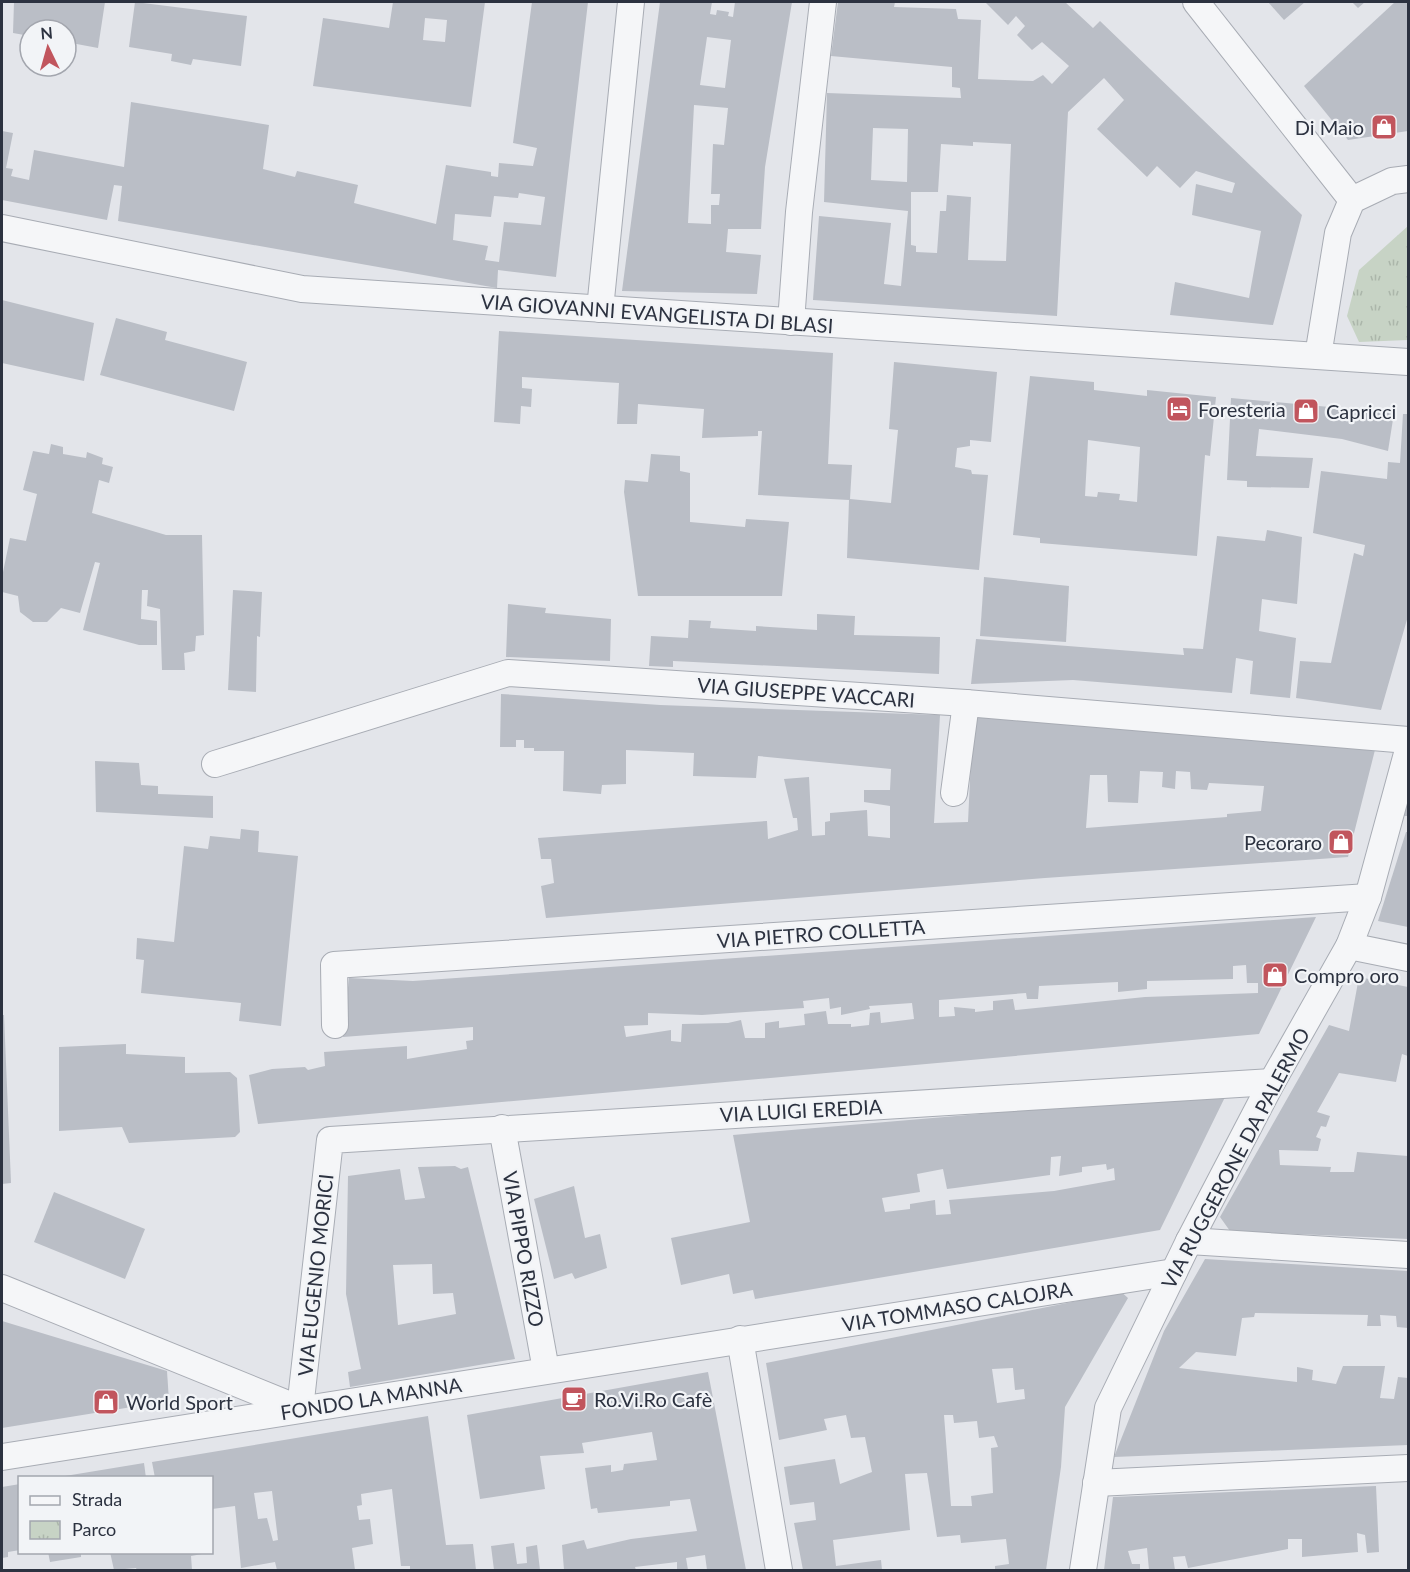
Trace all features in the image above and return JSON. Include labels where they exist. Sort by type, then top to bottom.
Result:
[{"type":"street","points":[[600,309],[631,2]]},
{"type":"street","points":[[791,322],[799,212],[823,2]]},
{"type":"street","points":[[1196,2],[1352,200]]},
{"type":"street","points":[[1318,356],[1338,233],[1352,200],[1392,182],[1408,178]]},
{"type":"street","name":"VIA GIOVANNI EVANGELISTA DI BLASI","points":[[2,228],[302,289],[1408,362]]},
{"type":"street","name":"VIA GIUSEPPE VACCARI","points":[[216,764],[508,673],[966,703],[1408,740]]},
{"type":"street","points":[[954,793],[966,703]]},
{"type":"street","name":"VIA RUGGERONE DA PALERMO","points":[[1083,1570],[1108,1408],[1189,1241],[1272,1082],[1349,946],[1368,897],[1408,750]]},
{"type":"street","name":"VIA PIETRO COLLETTA","points":[[335,1025],[334,965],[1368,897]]},
{"type":"street","points":[[1349,946],[1408,958]]},
{"type":"street","name":"VIA LUIGI EREDIA","points":[[330,1140],[1272,1082]]},
{"type":"street","name":"VIA PIPPO RIZZO","points":[[502,1128],[546,1370]]},
{"type":"street","name":"VIA EUGENIO MORICI","points":[[300,1409],[330,1140]]},
{"type":"street","points":[[1189,1241],[1408,1255]]},
{"type":"street","name":"VIA TOMMASO CALOJRA","points":[[740,1339],[1174,1272]]},
{"type":"street","points":[[2,1288],[300,1409]]},
{"type":"street","points":[[740,1339],[779,1570]]},
{"type":"street","name":"FONDO LA MANNA","points":[[2,1456],[740,1339]]},
{"type":"street","points":[[1096,1483],[1408,1468]]},
{"type":"green space","points":[[1408,226],[1408,340],[1359,342],[1347,316],[1359,270]]},
{"type":"building","points":[[14,2],[105,2],[98,48],[78,44],[78,18],[18,18],[18,34],[13,33]]},
{"type":"building","points":[[135,2],[247,16],[241,66],[193,59],[191,65],[171,61],[172,54],[129,47]]},
{"type":"building","points":[[393,2],[485,2],[471,107],[313,86],[323,18],[389,28]],"holes":[[[425,18],[447,20],[445,42],[423,40]]]},
{"type":"building","points":[[532,2],[588,2],[556,277],[498,270],[497,288],[118,221],[122,186],[114,185],[107,220],[2,200],[2,131],[13,133],[6,168],[13,169],[11,176],[29,180],[34,150],[124,167],[131,102],[269,125],[263,169],[295,177],[297,171],[358,185],[354,203],[436,224],[446,165],[491,172],[491,176],[498,177],[499,163],[533,166],[537,148],[513,143]],"holes":[[[519,193],[545,197],[541,225],[504,222],[499,262],[485,260],[488,246],[453,240],[455,214],[491,217],[494,196],[518,198]]]},
{"type":"building","points":[[660,2],[712,2],[710,14],[716,15],[717,10],[729,12],[728,16],[733,17],[735,2],[792,2],[765,167],[761,229],[728,229],[726,252],[761,255],[757,294],[622,291]],"holes":[[[707,37],[731,40],[725,88],[700,85]],[[694,105],[728,108],[724,145],[713,144],[711,194],[720,194],[719,205],[711,205],[711,224],[688,223]]]},
{"type":"building","points":[[838,2],[895,2],[894,7],[956,9],[958,19],[981,20],[978,79],[1033,81],[1043,75],[1052,84],[1069,66],[1042,42],[1032,50],[1017,35],[1025,26],[1016,16],[1008,25],[985,2],[1065,2],[1093,28],[1100,21],[1302,215],[1273,325],[1170,315],[1175,282],[1249,298],[1261,231],[1192,215],[1196,184],[1232,193],[1235,183],[1196,171],[1180,188],[1157,166],[1147,177],[1097,129],[1124,100],[1104,78],[1068,112],[1057,316],[813,300],[819,216],[891,223],[884,284],[901,286],[908,211],[824,202],[827,93],[961,98],[960,88],[952,87],[952,67],[831,56]],"holes":[[[873,128],[908,129],[907,182],[871,180]],[[973,142],[1011,144],[1006,261],[968,260],[971,197],[947,195],[946,211],[940,211],[937,253],[916,252],[916,246],[911,245],[911,192],[938,192],[941,144],[973,146]]]},
{"type":"building","points":[[1268,2],[1305,2],[1284,20]]},
{"type":"building","points":[[1352,2],[1365,2],[1358,8]]},
{"type":"building","points":[[1395,2],[1408,2],[1408,131],[1348,140],[1304,86]]},
{"type":"building","points":[[2,300],[94,323],[84,381],[2,363]]},
{"type":"building","points":[[116,318],[167,332],[165,340],[247,362],[234,411],[100,375]]},
{"type":"building","points":[[499,331],[833,353],[828,464],[852,465],[850,499],[891,503],[898,430],[889,429],[894,362],[997,372],[991,442],[970,440],[970,446],[957,448],[955,467],[971,470],[972,474],[988,475],[979,570],[847,558],[849,500],[758,495],[762,431],[758,431],[758,436],[702,438],[704,409],[638,404],[637,424],[617,424],[619,383],[522,377],[522,388],[532,389],[531,407],[521,406],[520,424],[494,422]]},
{"type":"building","points":[[1030,376],[1094,382],[1094,390],[1147,396],[1147,390],[1216,397],[1210,456],[1205,455],[1197,556],[1040,543],[1040,538],[1013,535]],"holes":[[[1088,440],[1140,447],[1137,502],[1119,500],[1120,494],[1098,492],[1097,497],[1085,496]]]},
{"type":"building","points":[[1231,398],[1394,413],[1388,451],[1342,439],[1259,429],[1256,456],[1313,458],[1309,488],[1247,487],[1247,481],[1227,480]]},
{"type":"building","points":[[1403,414],[1408,414],[1408,616],[1381,710],[1296,698],[1300,661],[1331,663],[1354,553],[1363,556],[1365,545],[1313,533],[1321,471],[1387,479],[1388,462],[1400,463]]},
{"type":"building","points":[[51,444],[63,447],[63,454],[86,458],[87,452],[103,458],[102,464],[113,467],[109,483],[99,480],[92,513],[166,535],[202,535],[204,635],[196,636],[195,651],[184,653],[185,670],[162,670],[160,609],[147,606],[148,590],[142,590],[141,619],[157,621],[157,645],[139,645],[83,630],[100,563],[95,562],[80,613],[61,608],[47,622],[33,622],[20,612],[18,596],[2,592],[2,577],[10,538],[26,541],[37,494],[23,490],[33,451],[49,454]]},
{"type":"building","points":[[651,454],[680,456],[680,471],[690,473],[690,522],[745,527],[746,519],[789,522],[782,596],[638,596],[624,492],[625,480],[648,482]]},
{"type":"building","points":[[1267,530],[1302,537],[1297,604],[1262,599],[1259,631],[1296,638],[1290,698],[1250,694],[1253,661],[1236,658],[1232,693],[1073,680],[971,684],[976,639],[1184,655],[1183,648],[1203,649],[1217,536],[1265,541]]},
{"type":"building","points":[[984,577],[1069,586],[1066,642],[980,636]]},
{"type":"building","points":[[233,590],[262,592],[260,637],[257,636],[256,692],[228,690]]},
{"type":"building","points":[[508,604],[546,608],[545,613],[611,619],[610,661],[506,657]]},
{"type":"building","points":[[817,614],[855,616],[854,635],[940,637],[939,674],[673,661],[673,667],[649,666],[651,636],[688,638],[689,620],[711,621],[710,628],[756,631],[756,626],[817,630]]},
{"type":"building","points":[[501,694],[660,705],[940,715],[934,823],[968,822],[973,717],[1264,729],[1377,742],[1348,857],[1045,878],[546,918],[541,886],[554,883],[551,859],[541,859],[538,838],[767,821],[768,839],[798,830],[797,818],[793,818],[784,779],[809,777],[812,836],[825,835],[825,822],[830,821],[830,813],[867,810],[868,836],[890,838],[890,806],[864,802],[864,790],[890,790],[891,769],[758,756],[756,778],[693,776],[694,753],[626,750],[626,784],[602,785],[601,794],[563,791],[564,751],[534,751],[534,748],[524,748],[524,740],[516,740],[516,747],[500,747]],"holes":[[[1140,771],[1163,772],[1162,787],[1175,789],[1176,771],[1190,772],[1191,789],[1207,790],[1209,783],[1264,786],[1261,811],[1227,814],[1227,817],[1086,828],[1090,775],[1107,775],[1108,802],[1138,803]]]},
{"type":"building","points":[[95,761],[139,763],[141,785],[158,786],[158,794],[213,796],[213,818],[96,812]]},
{"type":"building","points":[[1408,800],[1408,816],[1404,816]]},
{"type":"building","points":[[241,829],[259,831],[258,852],[298,856],[281,1026],[239,1021],[241,1003],[141,993],[144,960],[136,959],[137,938],[174,942],[184,846],[208,849],[210,836],[240,839]]},
{"type":"building","points":[[1406,832],[1408,832],[1408,927],[1378,921]]},
{"type":"building","points":[[1316,917],[1259,1034],[258,1124],[249,1075],[272,1069],[305,1067],[308,1070],[325,1066],[324,1052],[407,1046],[407,1059],[467,1049],[466,1041],[473,1040],[473,1027],[343,1037],[349,978],[413,981]],"holes":[[[1246,965],[1247,983],[1258,983],[1258,993],[1145,997],[1015,1010],[1013,999],[993,1001],[993,1010],[975,1012],[975,1009],[954,1007],[955,1016],[939,1017],[939,1000],[1026,993],[1027,999],[1038,999],[1039,986],[1118,982],[1118,992],[1147,989],[1147,981],[1233,979],[1233,966]],[[829,998],[830,1009],[841,1007],[841,1015],[870,1009],[869,1006],[912,1003],[914,1019],[881,1023],[880,1012],[870,1013],[869,1025],[851,1027],[851,1024],[828,1024],[826,1011],[804,1014],[805,1025],[779,1028],[779,1021],[765,1023],[765,1038],[745,1038],[741,1020],[728,1023],[682,1024],[681,1042],[671,1041],[671,1030],[626,1037],[624,1026],[648,1025],[648,1013],[702,1015],[804,1008],[803,1001]]]},
{"type":"building","points":[[1359,977],[1408,987],[1408,1056],[1402,1054],[1396,1082],[1339,1073],[1317,1112],[1330,1116],[1326,1127],[1321,1126],[1316,1137],[1321,1139],[1318,1151],[1279,1150],[1280,1165],[1331,1167],[1330,1172],[1354,1172],[1357,1152],[1408,1156],[1408,1239],[1230,1231],[1220,1217],[1329,1025],[1349,1031]]},
{"type":"building","points":[[2,1015],[4,1015],[11,1183],[2,1184]]},
{"type":"building","points":[[126,1044],[126,1054],[185,1057],[185,1073],[230,1072],[237,1078],[240,1132],[235,1137],[129,1143],[122,1127],[59,1131],[59,1047]]},
{"type":"building","points":[[1227,1093],[1160,1230],[755,1299],[753,1290],[733,1294],[729,1274],[681,1285],[671,1238],[750,1222],[733,1135]],"holes":[[[1061,1156],[1059,1176],[1082,1172],[1082,1167],[1106,1164],[1107,1170],[1114,1168],[1115,1180],[1054,1191],[949,1200],[951,1214],[936,1215],[935,1200],[910,1204],[910,1209],[885,1212],[882,1198],[920,1192],[917,1174],[943,1169],[947,1189],[1050,1175],[1051,1157]]]},
{"type":"building","points":[[455,1166],[461,1169],[468,1167],[515,1359],[350,1387],[348,1372],[361,1369],[346,1294],[348,1176],[400,1169],[405,1200],[425,1198],[418,1167]],"holes":[[[432,1264],[433,1294],[453,1293],[456,1314],[398,1325],[393,1265]]]},
{"type":"building","points":[[574,1186],[585,1238],[600,1234],[607,1268],[575,1279],[572,1273],[554,1279],[534,1199]]},
{"type":"building","points":[[54,1192],[145,1229],[125,1279],[34,1242]]},
{"type":"building","points":[[1205,1259],[1408,1271],[1408,1328],[1397,1327],[1396,1316],[1380,1315],[1381,1326],[1367,1326],[1368,1315],[1255,1313],[1254,1317],[1242,1318],[1236,1356],[1196,1352],[1179,1368],[1297,1382],[1297,1367],[1313,1370],[1312,1380],[1336,1384],[1343,1366],[1385,1366],[1380,1398],[1394,1399],[1398,1377],[1408,1378],[1408,1445],[1114,1457],[1164,1331]]},
{"type":"building","points":[[1118,1289],[1128,1298],[1065,1407],[1061,1467],[1046,1570],[995,1570],[995,1566],[1009,1564],[1006,1539],[961,1543],[960,1535],[937,1537],[927,1473],[905,1474],[910,1530],[833,1540],[836,1566],[881,1560],[882,1570],[803,1570],[794,1523],[816,1520],[814,1502],[790,1505],[784,1467],[835,1459],[840,1484],[872,1472],[865,1437],[851,1438],[846,1415],[824,1419],[827,1430],[779,1440],[766,1363],[1102,1296]],"holes":[[[1013,1368],[1015,1390],[1024,1389],[1025,1399],[997,1403],[992,1369]],[[944,1415],[953,1415],[954,1423],[977,1421],[979,1438],[994,1436],[998,1447],[991,1448],[993,1493],[971,1496],[972,1506],[951,1506]]]},
{"type":"building","points":[[2,1321],[167,1371],[169,1401],[2,1428]]},
{"type":"building","points":[[708,1372],[746,1570],[707,1570],[705,1555],[686,1558],[688,1570],[677,1570],[677,1562],[635,1567],[636,1570],[564,1570],[562,1545],[584,1540],[587,1549],[631,1539],[697,1531],[690,1499],[670,1501],[670,1506],[598,1513],[597,1508],[591,1509],[585,1468],[611,1465],[611,1472],[623,1470],[624,1464],[657,1460],[652,1432],[582,1443],[584,1453],[540,1456],[545,1489],[480,1499],[467,1415]]},
{"type":"building","points":[[428,1416],[446,1545],[473,1544],[476,1570],[410,1570],[410,1566],[401,1566],[392,1489],[361,1494],[362,1505],[357,1506],[359,1520],[370,1519],[373,1544],[352,1548],[355,1570],[277,1570],[275,1562],[241,1568],[235,1506],[213,1509],[213,1476],[155,1476],[152,1462]],"holes":[[[272,1491],[278,1540],[273,1541],[267,1518],[258,1519],[254,1493]]]},
{"type":"building","points":[[144,1463],[146,1476],[65,1476]]},
{"type":"building","points":[[18,1484],[18,1550],[8,1552],[8,1557],[2,1558],[2,1487]]},
{"type":"building","points":[[1376,1486],[1379,1552],[1367,1553],[1365,1535],[1357,1533],[1358,1552],[1302,1557],[1302,1539],[1288,1539],[1288,1549],[1188,1568],[1185,1556],[1173,1557],[1175,1570],[1149,1570],[1147,1548],[1128,1551],[1132,1564],[1140,1564],[1140,1570],[1104,1570],[1113,1497]]},
{"type":"building","points":[[514,1543],[517,1564],[527,1563],[526,1547],[537,1545],[540,1570],[494,1570],[491,1546]]},
{"type":"building","points":[[48,1554],[81,1554],[81,1557],[50,1562]]},
{"type":"building","points":[[110,1554],[202,1554],[191,1556],[192,1570],[137,1570],[136,1568],[114,1570]]},
{"type":"place","name":"Di Maio","points":[[1384,127]]},
{"type":"place","name":"Foresteria","points":[[1179,409]]},
{"type":"place","name":"Capricci","points":[[1306,411]]},
{"type":"place","name":"Pecoraro","points":[[1341,842]]},
{"type":"place","name":"Compro oro","points":[[1275,975]]},
{"type":"place","name":"Ro.Vi.Ro Cafè","points":[[574,1399]]},
{"type":"place","name":"World Sport","points":[[106,1402]]}]
